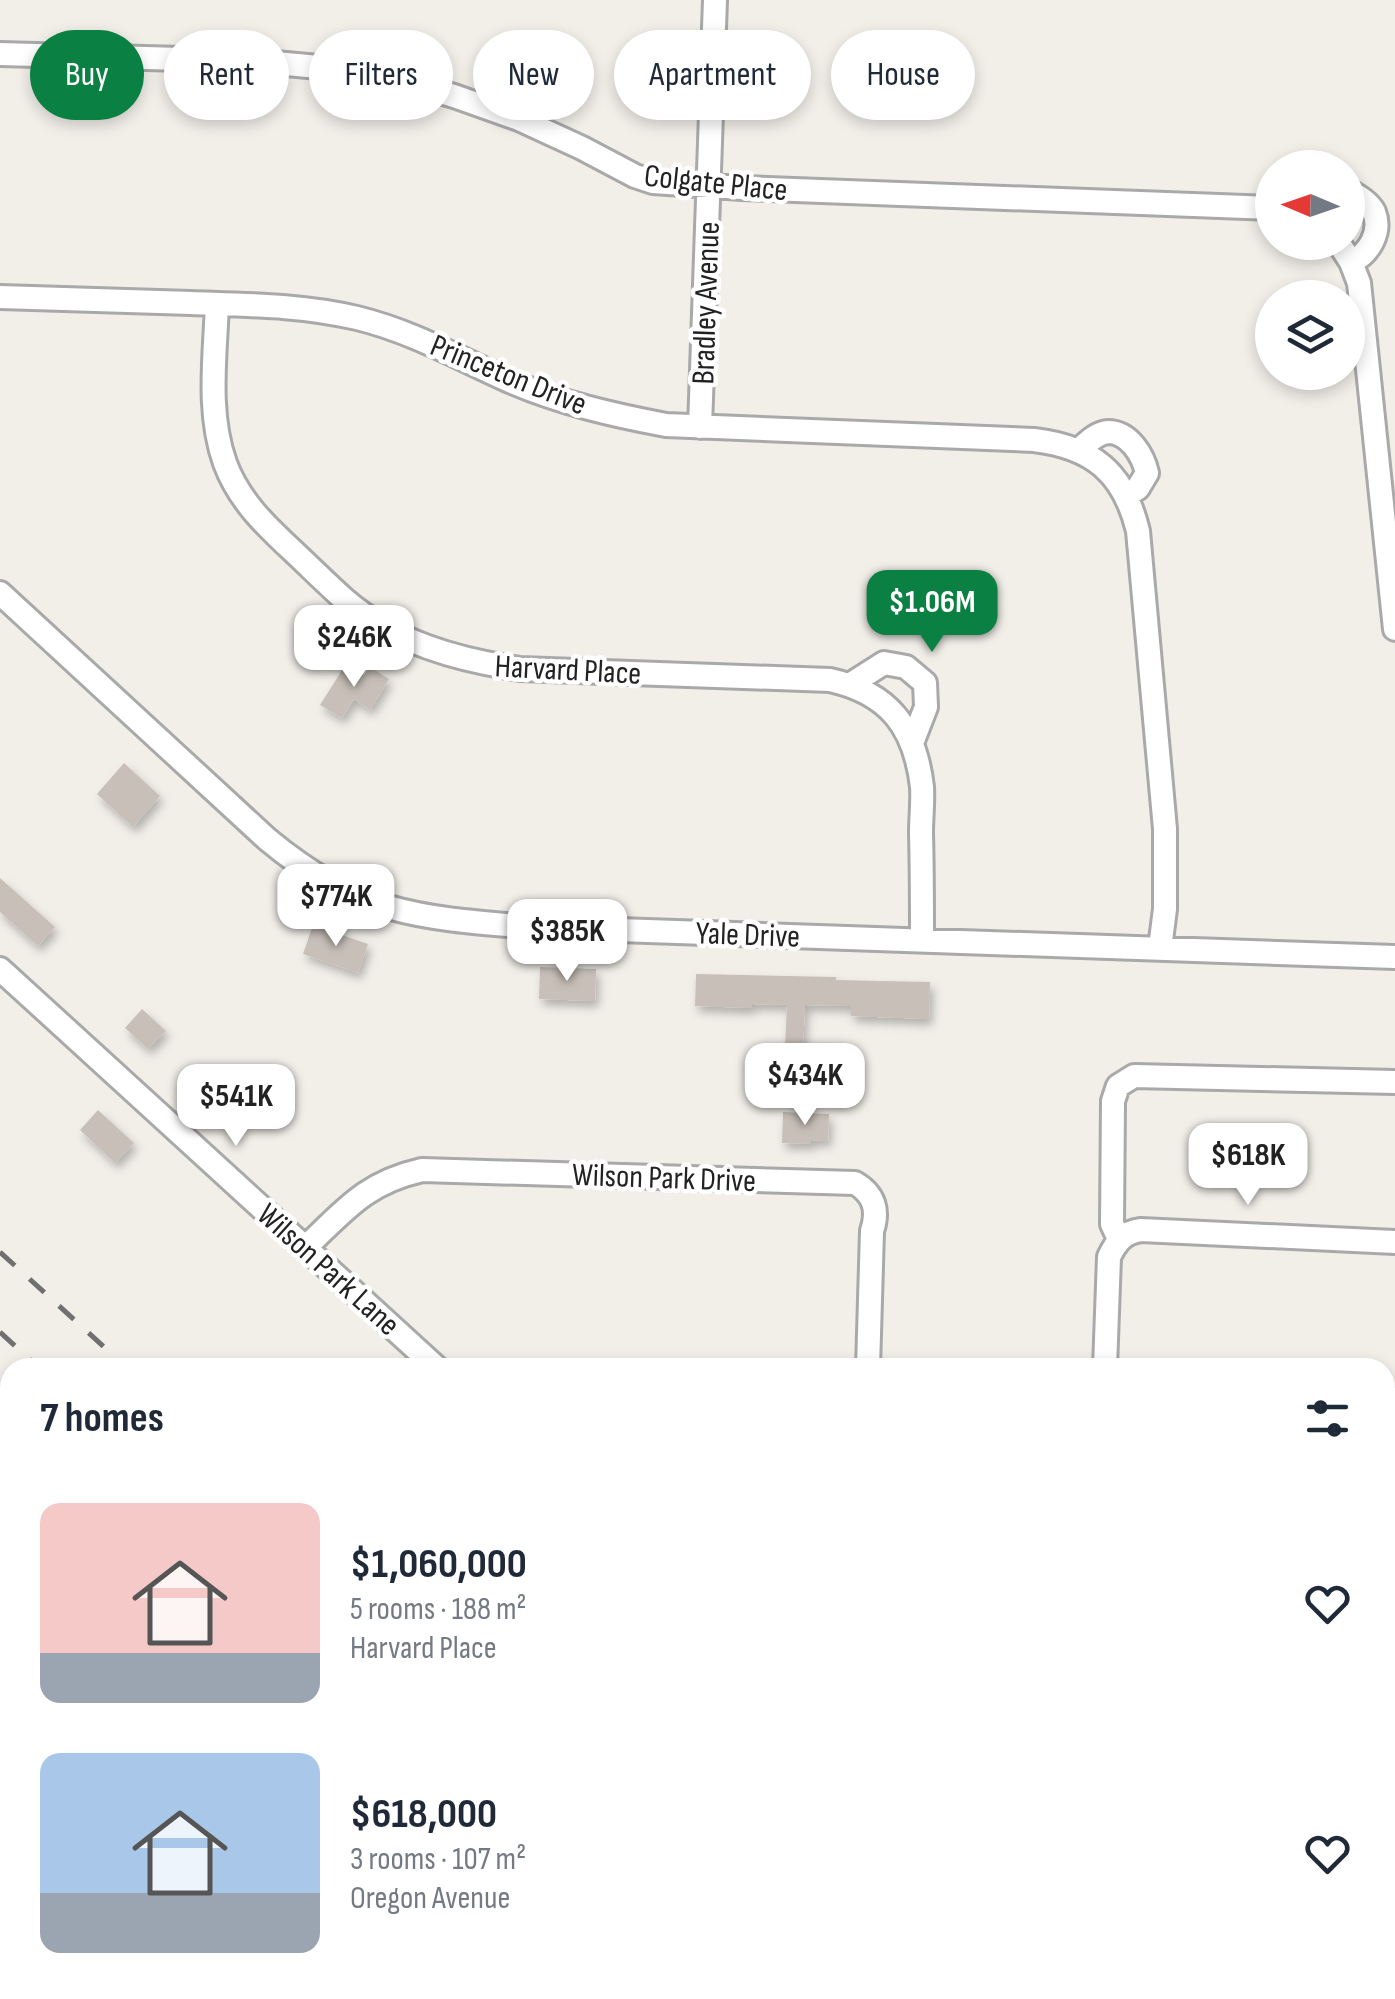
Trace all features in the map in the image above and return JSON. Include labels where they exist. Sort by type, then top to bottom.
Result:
[{"type":"street","name":"Bradley Avenue","points":[[700,427],[715,0]]},
{"type":"street","name":"Colgate Place","points":[[0,54],[254,61],[393,78],[519,120],[654,182],[1255,207]]},
{"type":"street","points":[[1365,202],[1376,222],[1372,242],[1365,251]]},
{"type":"street","points":[[1349,260],[1359,283],[1395,629]]},
{"type":"street","name":"Princeton Drive","points":[[0,297],[282,306],[357,318],[441,346],[562,401],[648,422],[1034,440],[1079,450],[1114,476],[1133,511],[1138,531],[1165,829],[1165,909],[1160,948]]},
{"type":"street","name":"Harvard Place","points":[[217,304],[217,435],[238,491],[257,518],[308,566],[347,602],[381,624],[410,640],[480,664],[520,670],[830,680],[851,684],[887,706],[901,722],[918,763],[922,790],[922,940]]},
{"type":"street","name":"Princeton Drive","points":[[1079,450],[1093,437],[1106,432],[1123,436],[1144,457],[1147,472],[1138,488],[1126,496]]},
{"type":"street","name":"Yale Drive","points":[[0,593],[294,862],[331,885],[405,913],[531,927],[1395,957]]},
{"type":"street","name":"Harvard Place","points":[[851,684],[884,663],[906,667],[925,683],[926,707],[912,743]]},
{"type":"street","name":"Wilson Park Lane","points":[[0,969],[426,1358]]},
{"type":"street","points":[[1119,1239],[1112,1224],[1113,1101],[1118,1086],[1134,1076],[1395,1082]]},
{"type":"street","name":"Wilson Park Drive","points":[[305,1248],[378,1184],[422,1170],[842,1181],[864,1188],[876,1208],[868,1358]]},
{"type":"street","points":[[1105,1358],[1110,1257],[1126,1234],[1141,1230],[1395,1242]]},
{"type":"building","points":[[346,664],[364,675],[370,667],[389,679],[370,710],[354,699],[342,718],[320,705]]},
{"type":"building","points":[[124,763],[160,796],[133,827],[97,794]]},
{"type":"building","points":[[0,878],[55,927],[38,946],[0,912]]},
{"type":"building","points":[[313,925],[368,944],[358,973],[303,954]]},
{"type":"building","points":[[540,967],[596,969],[595,1001],[539,999]]},
{"type":"building","points":[[696,974],[930,982],[929,1019],[851,1016],[851,1006],[805,1005],[803,1048],[785,1047],[787,1005],[695,1006]]},
{"type":"building","points":[[142,1009],[166,1031],[148,1049],[125,1028]]},
{"type":"building","points":[[98,1110],[134,1143],[115,1163],[80,1130]]},
{"type":"building","points":[[783,1112],[829,1114],[828,1141],[782,1143]]},
{"type":"railway","points":[[0,1252],[116,1358]]},
{"type":"railway","points":[[0,1332],[28,1358]]}]
